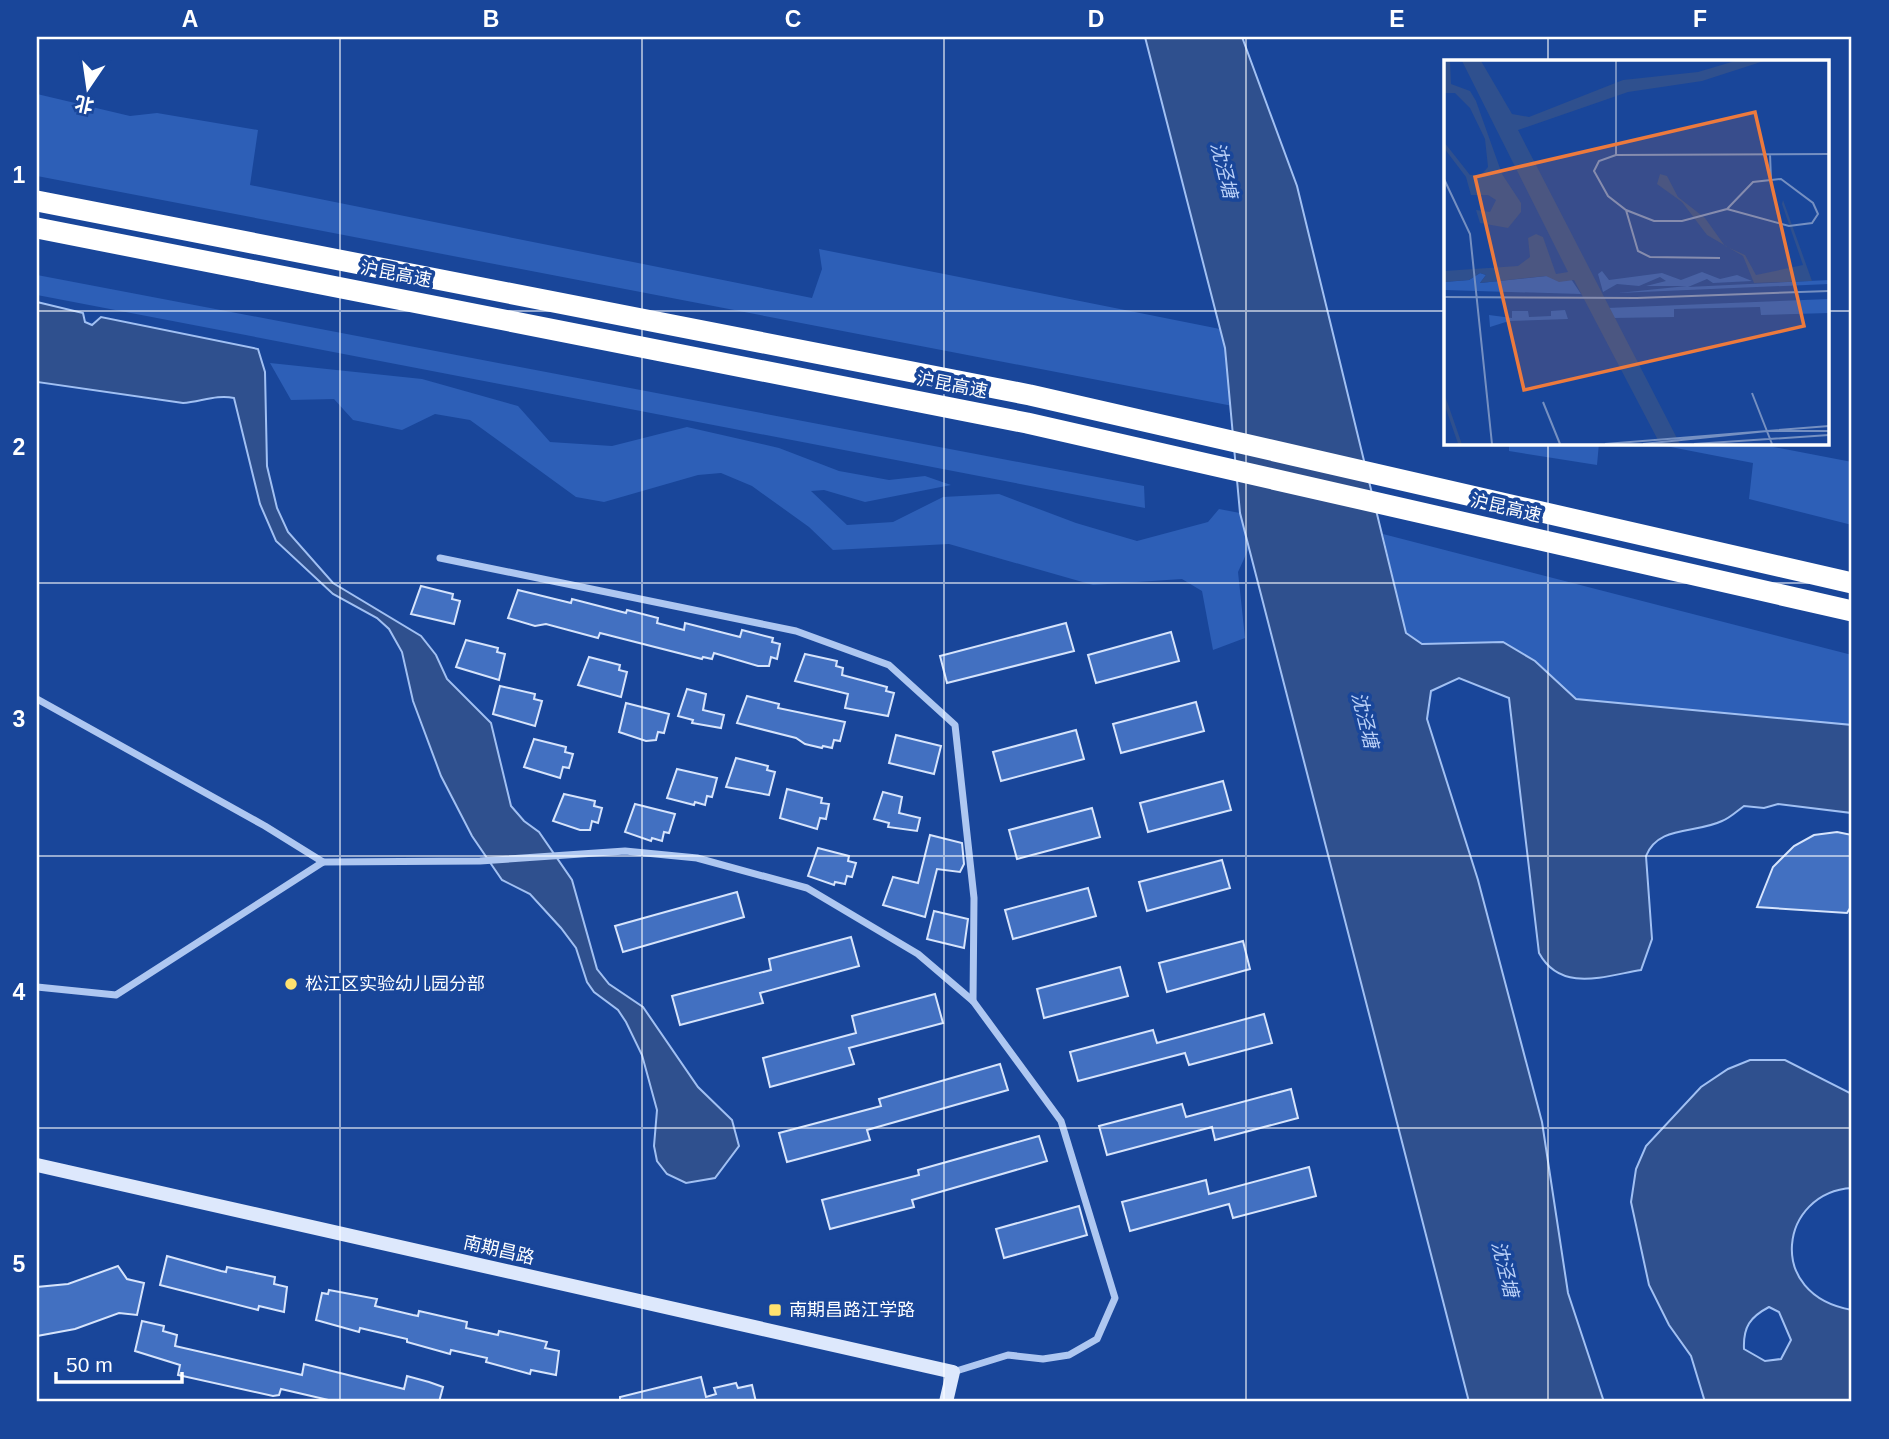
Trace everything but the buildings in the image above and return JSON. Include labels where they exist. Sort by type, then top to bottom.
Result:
[{"type":"highway","name":"沪昆高速","points":[[37,201],[1030,395],[1852,583]]},
{"type":"highway","name":"沪昆高速","points":[[37,228],[1027,423],[1852,611]]},
{"type":"main road","name":"南期昌路","points":[[37,1166],[953,1372]]},
{"type":"main road","points":[[946,1402],[953,1372]]},
{"type":"street","points":[[440,558],[796,631],[889,665],[955,725],[974,898],[973,1001]]},
{"type":"street","points":[[37,699],[265,826],[323,862],[480,861],[625,851],[697,858],[807,888],[918,954],[973,1001],[1061,1121],[1115,1298],[1097,1339],[1069,1354],[1043,1359],[1008,1355],[953,1372]]},
{"type":"street","points":[[37,987],[117,995],[323,862]]},
{"type":"shaded area","points":[[37,94],[130,116],[157,113],[258,130],[250,185],[812,298],[822,269],[819,249],[1220,329],[1238,407],[37,176]]},
{"type":"shaded area","points":[[37,275],[1144,486],[1145,508],[37,295]]},
{"type":"shaded area","points":[[270,363],[422,379],[518,406],[550,442],[612,446],[687,427],[779,448],[839,471],[889,480],[925,476],[951,485],[865,502],[824,490],[811,491],[847,525],[893,522],[943,497],[999,494],[1076,523],[1137,541],[1208,522],[1219,509],[1240,513],[1249,548],[1238,572],[1245,638],[1213,650],[1202,591],[1182,579],[1093,585],[949,544],[833,550],[809,527],[752,486],[721,473],[698,475],[604,502],[576,497],[470,420],[435,414],[402,430],[353,420],[334,399],[291,400]]},
{"type":"shaded area","points":[[1509,444],[1599,444],[1597,465],[1509,451]]},
{"type":"shaded area","points":[[1655,444],[1758,444],[1852,462],[1852,525],[1749,499],[1753,463]]},
{"type":"shaded area","points":[[1383,534],[1852,655],[1852,725],[1575,699],[1535,661],[1503,642],[1422,644],[1406,633]]},
{"type":"water","name":"沈泾塘","points":[[1145,37],[1242,37],[1297,186],[1406,633],[1422,644],[1503,642],[1535,661],[1576,699],[1852,725],[1852,813],[1778,804],[1764,808],[1744,806],[1722,821],[1659,839],[1646,856],[1652,939],[1641,970],[1598,978],[1571,978],[1548,965],[1539,953],[1509,698],[1459,678],[1431,691],[1427,719],[1478,880],[1542,1122],[1568,1293],[1604,1402],[1469,1402],[1240,513],[1225,348]]},
{"type":"water","points":[[37,302],[83,313],[85,322],[92,325],[101,317],[258,349],[265,372],[267,466],[277,508],[288,532],[333,583],[421,636],[436,655],[447,679],[491,723],[511,806],[524,821],[539,832],[572,880],[597,969],[609,984],[643,1007],[698,1087],[732,1120],[739,1146],[715,1178],[686,1183],[667,1174],[657,1161],[654,1146],[657,1110],[642,1055],[626,1022],[618,1010],[594,992],[587,982],[576,948],[561,928],[530,894],[502,880],[472,836],[441,776],[413,701],[402,652],[389,629],[377,618],[333,594],[276,541],[260,504],[234,398],[183,403],[37,382]]},
{"type":"water","points":[[1750,1060],[1785,1060],[1852,1094],[1852,1188],[1828,1194],[1809,1207],[1797,1224],[1792,1245],[1794,1266],[1805,1285],[1824,1301],[1852,1310],[1852,1402],[1705,1402],[1691,1356],[1669,1325],[1649,1285],[1631,1202],[1636,1169],[1646,1146],[1701,1087],[1728,1069]],"holes":[[[1769,1307],[1779,1312],[1791,1340],[1781,1359],[1765,1361],[1744,1349],[1746,1329],[1752,1319]]]},
{"type":"place","name":"松江区实验幼儿园分部","points":[[291,984]]},
{"type":"place","name":"南期昌路江学路","points":[[775,1310]]}]
